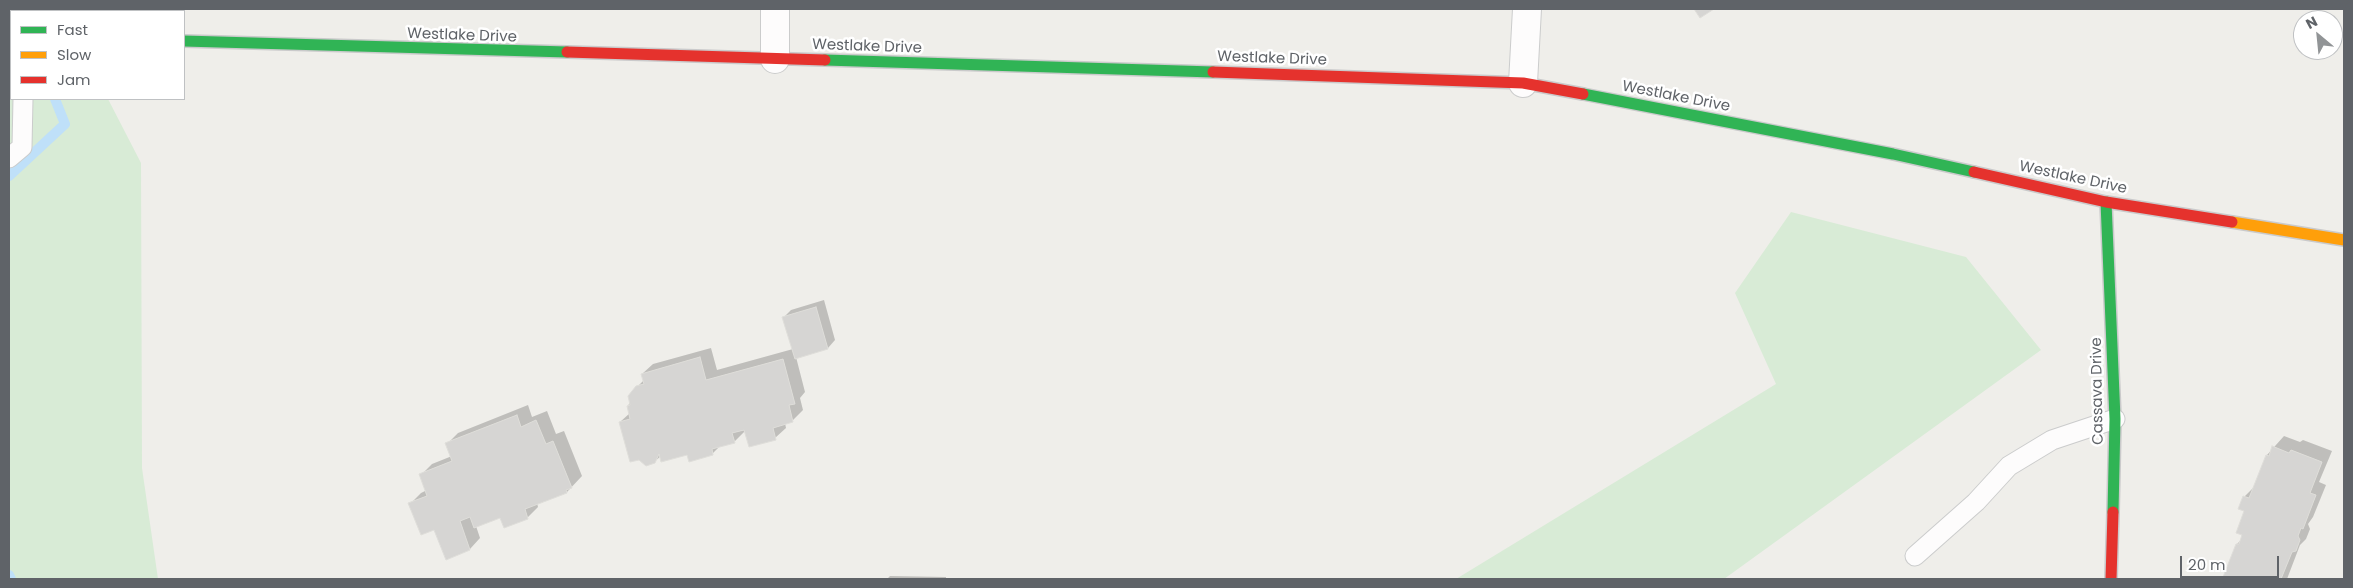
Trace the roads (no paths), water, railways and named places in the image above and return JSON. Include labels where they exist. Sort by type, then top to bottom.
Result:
[{"type":"street","points":[[774,9],[775,59]]},
{"type":"street","points":[[1523,83],[1527,9]]},
{"type":"street","name":"Westlake Drive","points":[[185,41],[1523,83],[1893,154],[2106,202],[2344,240]]},
{"type":"street","name":"Cassava Drive","points":[[2106,202],[2115,420],[2111,579]]},
{"type":"lane","points":[[9,158],[22,147],[23,100]]},
{"type":"lane","points":[[1915,556],[1976,502],[2009,466],[2052,440],[2115,420]]},
{"type":"waterway","points":[[9,176],[65,124],[55,100]]},
{"type":"waterway","points":[[9,575],[11,579]]}]
